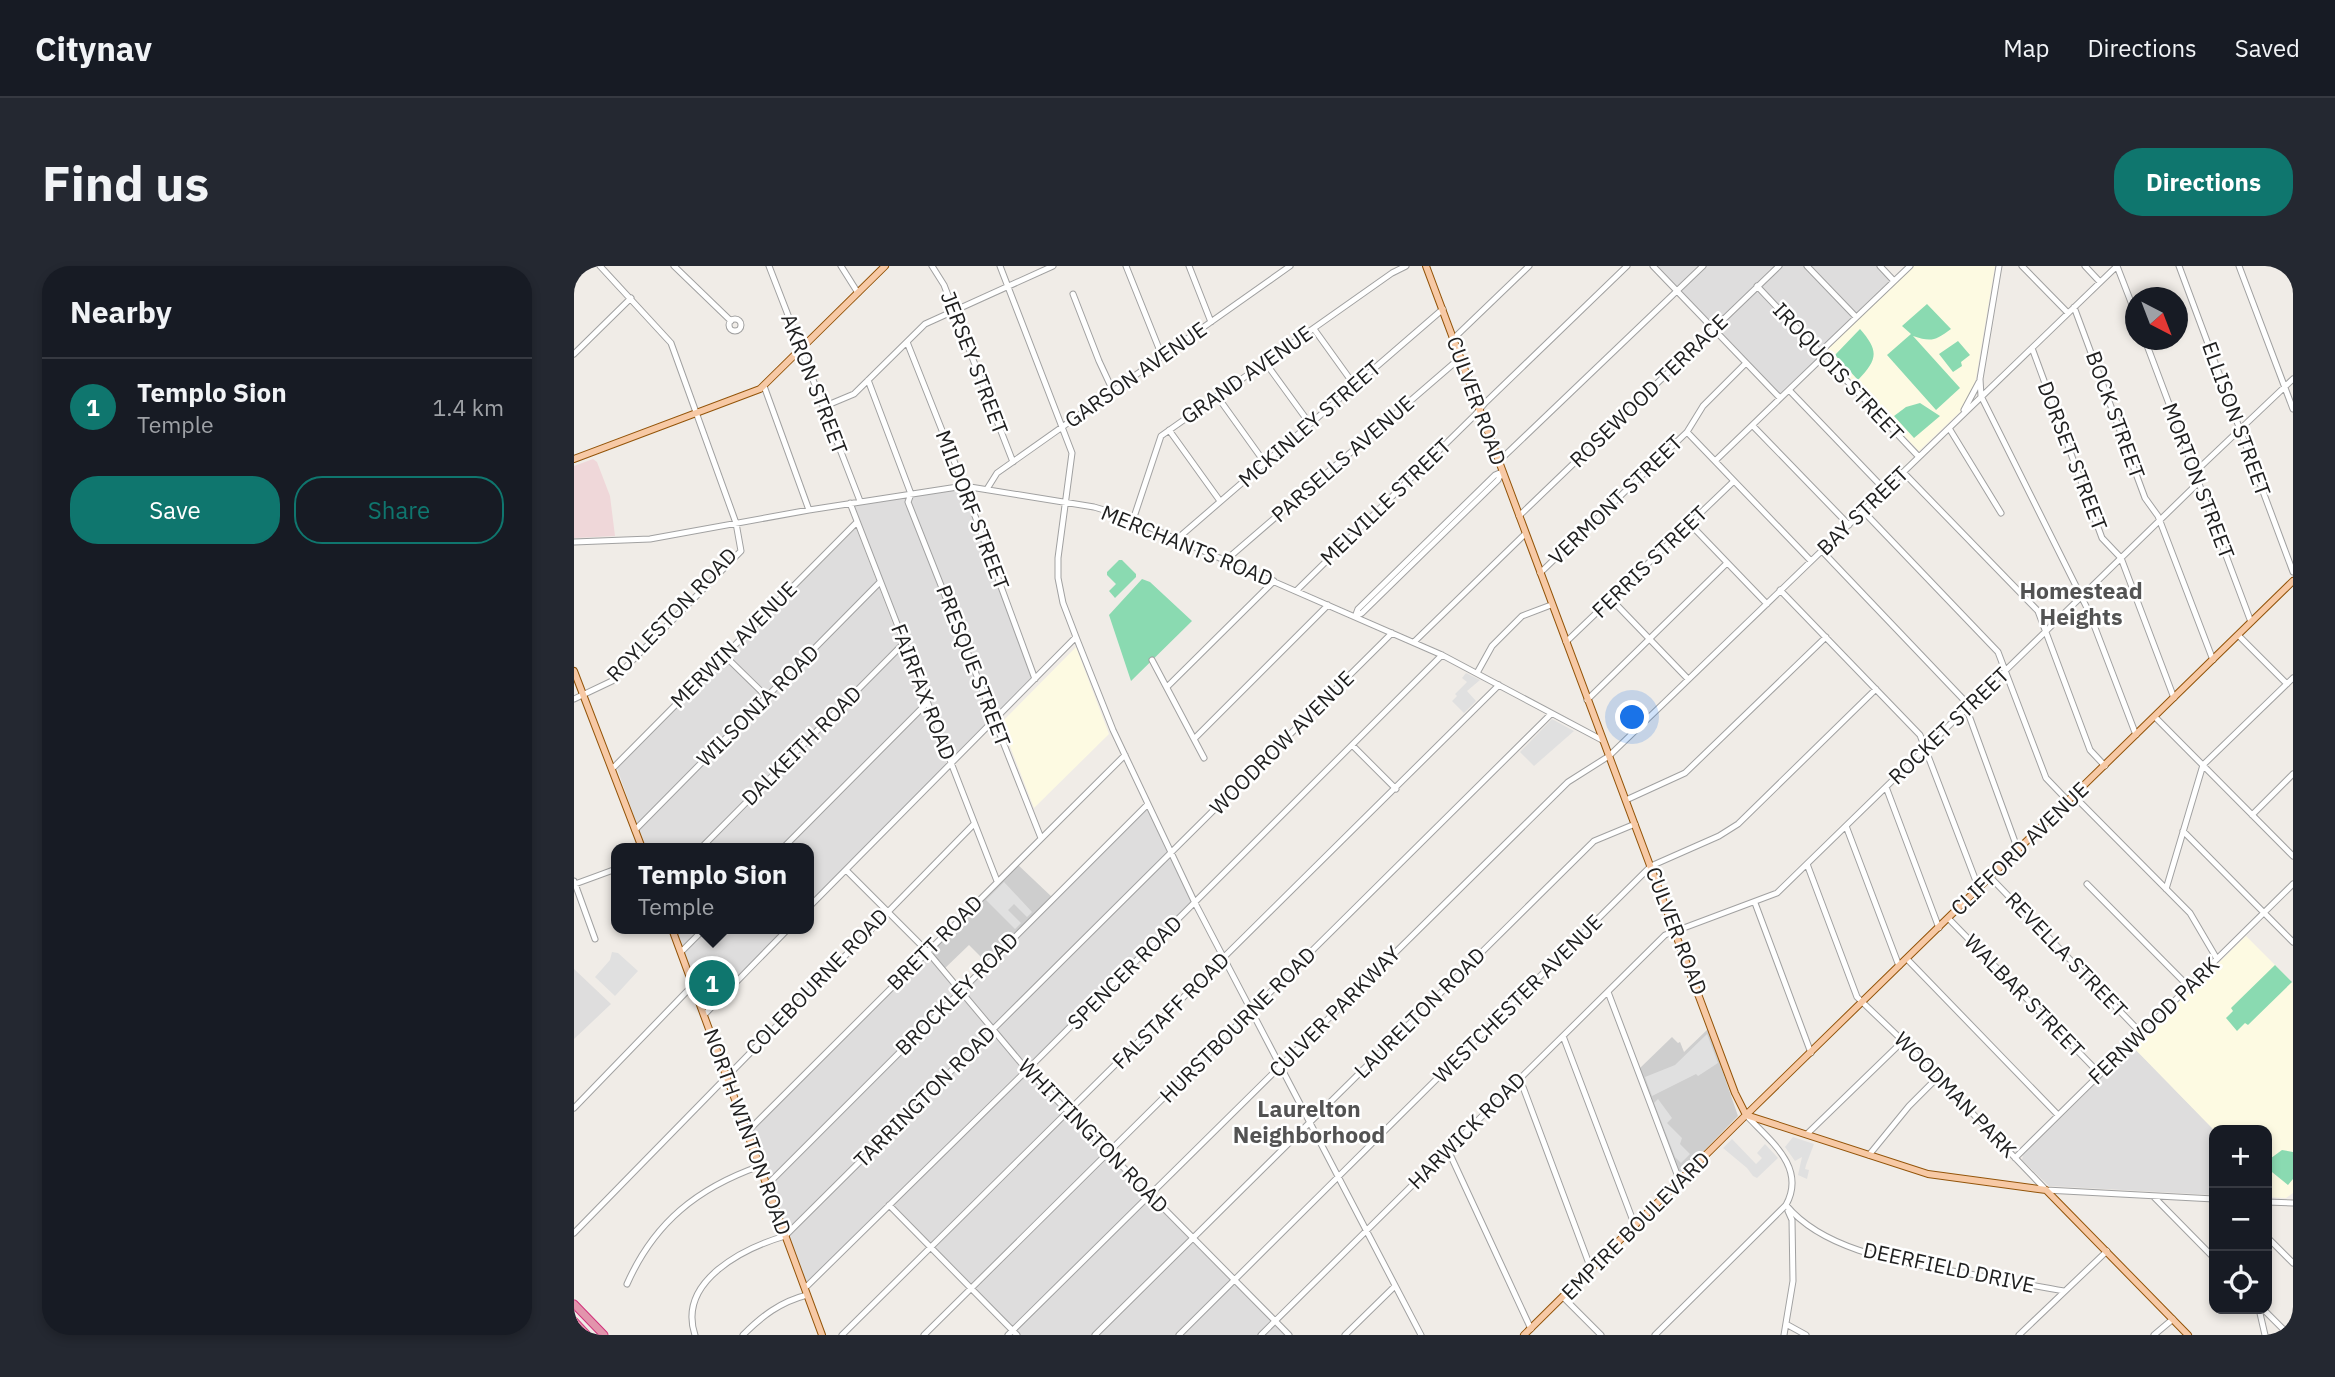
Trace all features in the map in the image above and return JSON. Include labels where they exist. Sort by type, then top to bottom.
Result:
[{"type":"highway","points":[[574,1304],[604,1335]]},
{"type":"highway","points":[[574,1321],[587,1335]]},
{"type":"main road","points":[[574,459],[764,387],[885,266]]},
{"type":"main road","name":"CULVER ROAD","points":[[1426,266],[1551,605],[1735,1093],[1746,1115]]},
{"type":"main road","name":"CLIFFORD AVENUE","points":[[1746,1115],[2292,585]]},
{"type":"main road","points":[[574,671],[640,843]]},
{"type":"main road","name":"NORTH WINTON ROAD","points":[[674,934],[822,1335]]},
{"type":"main road","points":[[1746,1115],[1928,1174],[2046,1190],[2188,1335]]},
{"type":"main road","name":"EMPIRE BOULEVARD","points":[[1524,1335],[1746,1115]]},
{"type":"street","points":[[600,266],[671,343],[736,523]]},
{"type":"street","points":[[674,266],[730,321]]},
{"type":"street","name":"AKRON STREET","points":[[769,266],[860,502]]},
{"type":"street","points":[[841,266],[858,293]]},
{"type":"street","name":"JERSEY STREET","points":[[932,266],[944,285],[1013,462]]},
{"type":"street","points":[[1000,266],[1072,456],[1058,558],[1058,578],[1063,603],[1076,637],[1116,736],[1195,903],[1421,1335]]},
{"type":"street","points":[[823,407],[854,394],[925,324],[1054,266]]},
{"type":"street","points":[[1126,266],[1162,356]]},
{"type":"street","points":[[1189,266],[1211,322]]},
{"type":"street","name":"GRAND AVENUE","points":[[1133,520],[1161,436],[1392,273],[1406,266]]},
{"type":"street","points":[[1453,339],[1529,266]]},
{"type":"street","name":"MELVILLE STREET","points":[[1296,591],[1626,266]]},
{"type":"street","points":[[1653,266],[1780,398]]},
{"type":"street","points":[[1499,461],[1703,266]]},
{"type":"street","name":"ROSEWOOD TERRACE","points":[[1518,516],[1779,266]]},
{"type":"street","points":[[1807,266],[1856,317]]},
{"type":"street","points":[[1880,266],[1894,281]]},
{"type":"street","points":[[1715,461],[1789,390],[1856,317],[1910,266]]},
{"type":"street","points":[[1999,266],[1980,379],[1981,396],[2082,597],[2136,735]]},
{"type":"street","points":[[2022,266],[2068,313]]},
{"type":"street","points":[[2085,266],[2100,282]]},
{"type":"street","points":[[2117,266],[2125,287]]},
{"type":"street","name":"BAY STREET","points":[[1609,756],[2117,266]]},
{"type":"street","name":"ELLISON STREET","points":[[2179,266],[2293,572]]},
{"type":"street","points":[[2239,266],[2293,409]]},
{"type":"street","name":"GARSON AVENUE","points":[[986,489],[997,473],[1288,267]]},
{"type":"street","name":"IROQUOIS STREET","points":[[1757,286],[1919,457]]},
{"type":"street","points":[[1073,294],[1113,391]]},
{"type":"street","points":[[574,354],[631,298]]},
{"type":"street","name":"BOCK STREET","points":[[2074,307],[2146,498],[2160,520],[2213,660]]},
{"type":"street","name":"MCKINLEY STREET","points":[[1177,539],[1443,309]]},
{"type":"street","points":[[1314,328],[1355,386]]},
{"type":"street","name":"MILDORF STREET","points":[[907,342],[964,486],[1035,679]]},
{"type":"street","name":"DORSET STREET","points":[[2032,348],[2102,538],[2121,558],[2174,698]]},
{"type":"street","name":"MORTON STREET","points":[[2149,350],[2251,622]]},
{"type":"street","name":"PARSELLS AVENUE","points":[[1226,560],[1460,358]]},
{"type":"street","points":[[1265,362],[1310,424]]},
{"type":"street","name":"VERMONT STREET","points":[[1540,573],[1687,432],[1703,406],[1746,363]]},
{"type":"street","points":[[1957,420],[1980,379]]},
{"type":"street","points":[[2194,473],[2293,379]]},
{"type":"street","name":"PRESQUE STREET","points":[[868,380],[911,494],[908,502],[1041,838]]},
{"type":"street","points":[[764,387],[809,510]]},
{"type":"street","points":[[1789,390],[1885,490]]},
{"type":"street","points":[[1217,396],[1265,463]]},
{"type":"street","points":[[1753,426],[1849,525]]},
{"type":"street","points":[[1949,428],[2001,513]]},
{"type":"street","points":[[1169,430],[1220,501]]},
{"type":"street","points":[[1687,432],[1811,561]]},
{"type":"street","points":[[1355,617],[1356,611],[1367,600],[1495,475],[1503,472]]},
{"type":"street","points":[[1903,472],[2035,608],[2090,750],[2105,766]]},
{"type":"street","name":"FERRIS STREET","points":[[1566,642],[1734,481]]},
{"type":"street","name":"ROCKET STREET","points":[[1675,930],[1682,930],[1775,895],[2198,484]]},
{"type":"street","name":"MERCHANTS ROAD","points":[[574,542],[650,539],[850,503],[964,486],[1066,502],[1106,510],[1133,520],[1443,654],[1602,740]]},
{"type":"street","name":"FAIRFAX ROAD","points":[[850,503],[997,881]]},
{"type":"street","points":[[1863,511],[1996,648],[2046,778],[2166,889],[2199,925],[2217,959]]},
{"type":"street","name":"MERWIN AVENUE","points":[[612,769],[857,522]]},
{"type":"street","name":"ROYLESTON ROAD","points":[[583,693],[612,681],[741,551],[736,523]]},
{"type":"street","points":[[1689,524],[1766,604]]},
{"type":"street","points":[[1414,642],[1525,534]]},
{"type":"street","points":[[1822,551],[1959,694],[1967,708],[2018,850]]},
{"type":"street","points":[[1587,700],[1727,563]]},
{"type":"street","name":"WILSONIA ROAD","points":[[635,830],[880,582]]},
{"type":"street","points":[[1167,687],[1274,582]]},
{"type":"street","points":[[1780,590],[1915,730],[1926,748],[1979,889]]},
{"type":"street","points":[[1611,599],[1688,679]]},
{"type":"street","points":[[1194,739],[1328,605]]},
{"type":"street","points":[[1477,673],[1493,646],[1522,616],[1551,605]]},
{"type":"street","name":"WOODROW AVENUE","points":[[1171,853],[1392,633]]},
{"type":"street","points":[[2238,635],[2287,684]]},
{"type":"street","points":[[814,902],[1076,637]]},
{"type":"street","points":[[1626,800],[1685,773],[1826,637]]},
{"type":"street","name":"DALKEITH ROAD","points":[[706,843],[904,643]]},
{"type":"street","name":"SPENCER ROAD","points":[[806,1291],[889,1205],[1443,654]]},
{"type":"street","points":[[724,655],[767,697]]},
{"type":"street","points":[[1153,660],[1204,758]]},
{"type":"street","points":[[2166,889],[2203,765],[2293,678]]},
{"type":"street","name":"FALSTAFF ROAD","points":[[842,1335],[1500,685]]},
{"type":"street","name":"WESTCHESTER AVENUE","points":[[1179,1335],[1651,866],[1719,836],[1738,824],[1875,689]]},
{"type":"street","points":[[574,699],[583,693]]},
{"type":"street","points":[[788,843],[927,702]]},
{"type":"street","name":"HURSTBOURNE ROAD","points":[[924,1335],[1551,714]]},
{"type":"street","points":[[2155,716],[2293,856]]},
{"type":"street","points":[[1352,745],[1396,789]]},
{"type":"street","name":"BRETT ROAD","points":[[747,1132],[1125,755]]},
{"type":"street","name":"CULVER PARKWAY","points":[[1012,1334],[1568,782],[1609,756]]},
{"type":"street","points":[[2252,815],[2293,774]]},
{"type":"street","points":[[1886,787],[1939,928]]},
{"type":"street","name":"BROCKLEY ROAD","points":[[767,1185],[1148,804]]},
{"type":"street","name":"COLEBOURNE ROAD","points":[[574,1233],[974,824]]},
{"type":"street","name":"LAURELTON ROAD","points":[[1094,1335],[1594,841],[1635,824]]},
{"type":"street","points":[[1846,826],[1899,966]]},
{"type":"street","points":[[2183,831],[2293,942]]},
{"type":"street","name":"TARRINGTON ROAD","points":[[695,1335],[692,1320],[694,1303],[704,1284],[747,1250],[785,1236],[1171,853]]},
{"type":"street","points":[[1807,863],[1855,993],[1862,1003]]},
{"type":"street","name":"WHITTINGTON ROAD","points":[[846,870],[927,951],[1027,1070],[1289,1335]]},
{"type":"street","points":[[595,939],[575,883],[611,871]]},
{"type":"street","name":"REVELLA STREET","points":[[1990,877],[2142,1034]]},
{"type":"street","points":[[2087,884],[2189,987]]},
{"type":"street","name":"FERNWOOD PARK","points":[[2015,1158],[2293,884]]},
{"type":"street","points":[[1755,903],[1811,1053]]},
{"type":"street","name":"WALBAR STREET","points":[[1948,918],[2100,1074]]},
{"type":"street","name":"HARWICK ROAD","points":[[1261,1335],[1665,935],[1675,930]]},
{"type":"street","points":[[681,952],[699,934]]},
{"type":"street","points":[[704,1015],[783,934]]},
{"type":"street","points":[[1906,959],[2058,1115]]},
{"type":"street","points":[[574,1108],[693,985]]},
{"type":"street","points":[[1608,992],[1680,1182]]},
{"type":"street","name":"WOODMAN PARK","points":[[1862,1003],[1903,1041],[2046,1190]]},
{"type":"street","points":[[1563,1036],[1635,1226]]},
{"type":"street","points":[[1807,1134],[1903,1041]]},
{"type":"street","points":[[1869,1155],[1909,1106],[1938,1077]]},
{"type":"street","points":[[1520,1079],[1591,1269]]},
{"type":"street","points":[[1655,1335],[1786,1205],[1793,1186],[1790,1167],[1746,1115]]},
{"type":"street","points":[[1448,1150],[1531,1329]]},
{"type":"street","points":[[627,1284],[647,1246],[681,1208],[710,1188],[760,1166]]},
{"type":"street","points":[[2046,1190],[2209,1199]]},
{"type":"street","points":[[2154,1196],[2209,1253]]},
{"type":"street","points":[[2272,1202],[2291,1201]]},
{"type":"street","points":[[889,1205],[1012,1334]]},
{"type":"street","points":[[1784,1335],[1794,1273],[1792,1220],[1786,1205]]},
{"type":"street","name":"DEERFIELD DRIVE","points":[[1786,1205],[1808,1225],[1867,1252],[1903,1262],[2064,1291]]},
{"type":"street","points":[[2272,1242],[2293,1264]]},
{"type":"street","points":[[2020,1335],[2107,1251]]},
{"type":"street","points":[[1345,1335],[1395,1286]]},
{"type":"street","points":[[743,1335],[771,1310],[806,1291]]},
{"type":"street","points":[[1563,1297],[1601,1335]]},
{"type":"street","points":[[2262,1314],[2265,1335]]},
{"type":"street","points":[[2266,1314],[2289,1335]]},
{"type":"street","points":[[2154,1335],[2172,1319]]},
{"type":"street","points":[[1786,1324],[1806,1335]]},
{"type":"shaded area","points":[[1652,266],[1880,266],[1894,281],[1780,398]]},
{"type":"shaded area","points":[[1913,266],[1995,266],[1975,384],[1961,411],[1919,451],[1824,353]]},
{"type":"shaded area","points":[[593,459],[597,462],[610,496],[615,536],[574,538],[574,466]]},
{"type":"shaded area","points":[[964,486],[1035,679],[951,764],[850,503]]},
{"type":"shaded area","points":[[856,528],[947,764],[814,899],[814,843],[643,843],[617,768]]},
{"type":"shaded area","points":[[1076,647],[1109,734],[1034,808],[1001,723]]},
{"type":"shaded area","points":[[1466,673],[1480,680],[1467,691],[1476,701],[1464,713],[1452,701],[1467,682],[1462,678]]},
{"type":"shaded area","points":[[1552,719],[1574,731],[1534,766],[1520,752]]},
{"type":"shaded area","points":[[1148,804],[1195,903],[1027,1070],[1289,1335],[1018,1335],[889,1205],[805,1288],[747,1132],[927,951],[960,990]]},
{"type":"shaded area","points":[[1016,863],[1053,898],[987,963],[969,945],[943,970],[927,951]]},
{"type":"shaded area","points":[[1004,882],[1032,912],[1027,917],[1014,904],[1008,910],[1021,923],[1015,929],[986,900]]},
{"type":"shaded area","points":[[677,934],[780,934],[736,978],[718,959],[695,982]]},
{"type":"shaded area","points":[[2246,936],[2293,983],[2293,1193],[2286,1198],[2272,1197],[2272,1125],[2209,1125],[2133,1047]]},
{"type":"shaded area","points":[[612,952],[618,953],[638,971],[615,996],[595,977],[610,960]]},
{"type":"shaded area","points":[[718,959],[736,978],[716,999],[706,1003],[695,982]]},
{"type":"shaded area","points":[[574,969],[611,1004],[574,1039]]},
{"type":"shaded area","points":[[1708,1029],[1738,1116],[1680,1172],[1639,1069],[1672,1037],[1680,1042],[1684,1052]]},
{"type":"shaded area","points":[[1707,1034],[1718,1063],[1698,1076],[1696,1074],[1652,1096],[1645,1077],[1675,1065]]},
{"type":"shaded area","points":[[2133,1047],[2209,1125],[2209,1195],[2049,1186],[2022,1160],[2023,1155]]},
{"type":"shaded area","points":[[1658,1099],[1672,1118],[1667,1123],[1682,1138],[1680,1144],[1690,1154],[1681,1163],[1675,1157],[1654,1103]]},
{"type":"shaded area","points":[[1793,1137],[1814,1144],[1805,1169],[1809,1170],[1807,1179],[1798,1175],[1802,1157],[1795,1161],[1785,1147]]},
{"type":"shaded area","points":[[1732,1139],[1756,1164],[1762,1158],[1757,1153],[1765,1144],[1778,1158],[1757,1178],[1723,1148]]},
{"type":"green space","points":[[1927,304],[1951,329],[1933,339],[1913,336],[1960,388],[1936,410],[1887,355],[1911,334],[1902,326]]},
{"type":"green space","points":[[1860,329],[1871,343],[1874,355],[1858,380],[1835,355]]},
{"type":"green space","points":[[1958,341],[1970,355],[1961,362],[1962,366],[1953,372],[1939,354]]},
{"type":"green space","points":[[1920,403],[1940,416],[1914,438],[1894,416],[1906,407]]},
{"type":"green space","points":[[1119,560],[1136,574],[1136,577],[1115,598],[1109,591],[1116,584],[1107,572]]},
{"type":"green space","points":[[1142,579],[1150,582],[1192,621],[1131,681],[1109,615]]},
{"type":"green space","points":[[2275,965],[2292,982],[2248,1025],[2245,1023],[2237,1031],[2226,1018],[2233,1011],[2231,1008]]},
{"type":"green space","points":[[2282,1150],[2293,1152],[2293,1179],[2288,1185],[2272,1172],[2272,1157]]},
{"type":"place","name":"Templo Sion","points":[[712,983]]},
{"type":"district","name":"Homestead Heights","points":[[2081,604]]},
{"type":"district","name":"Laurelton Neighborhood","points":[[1309,1122]]}]
